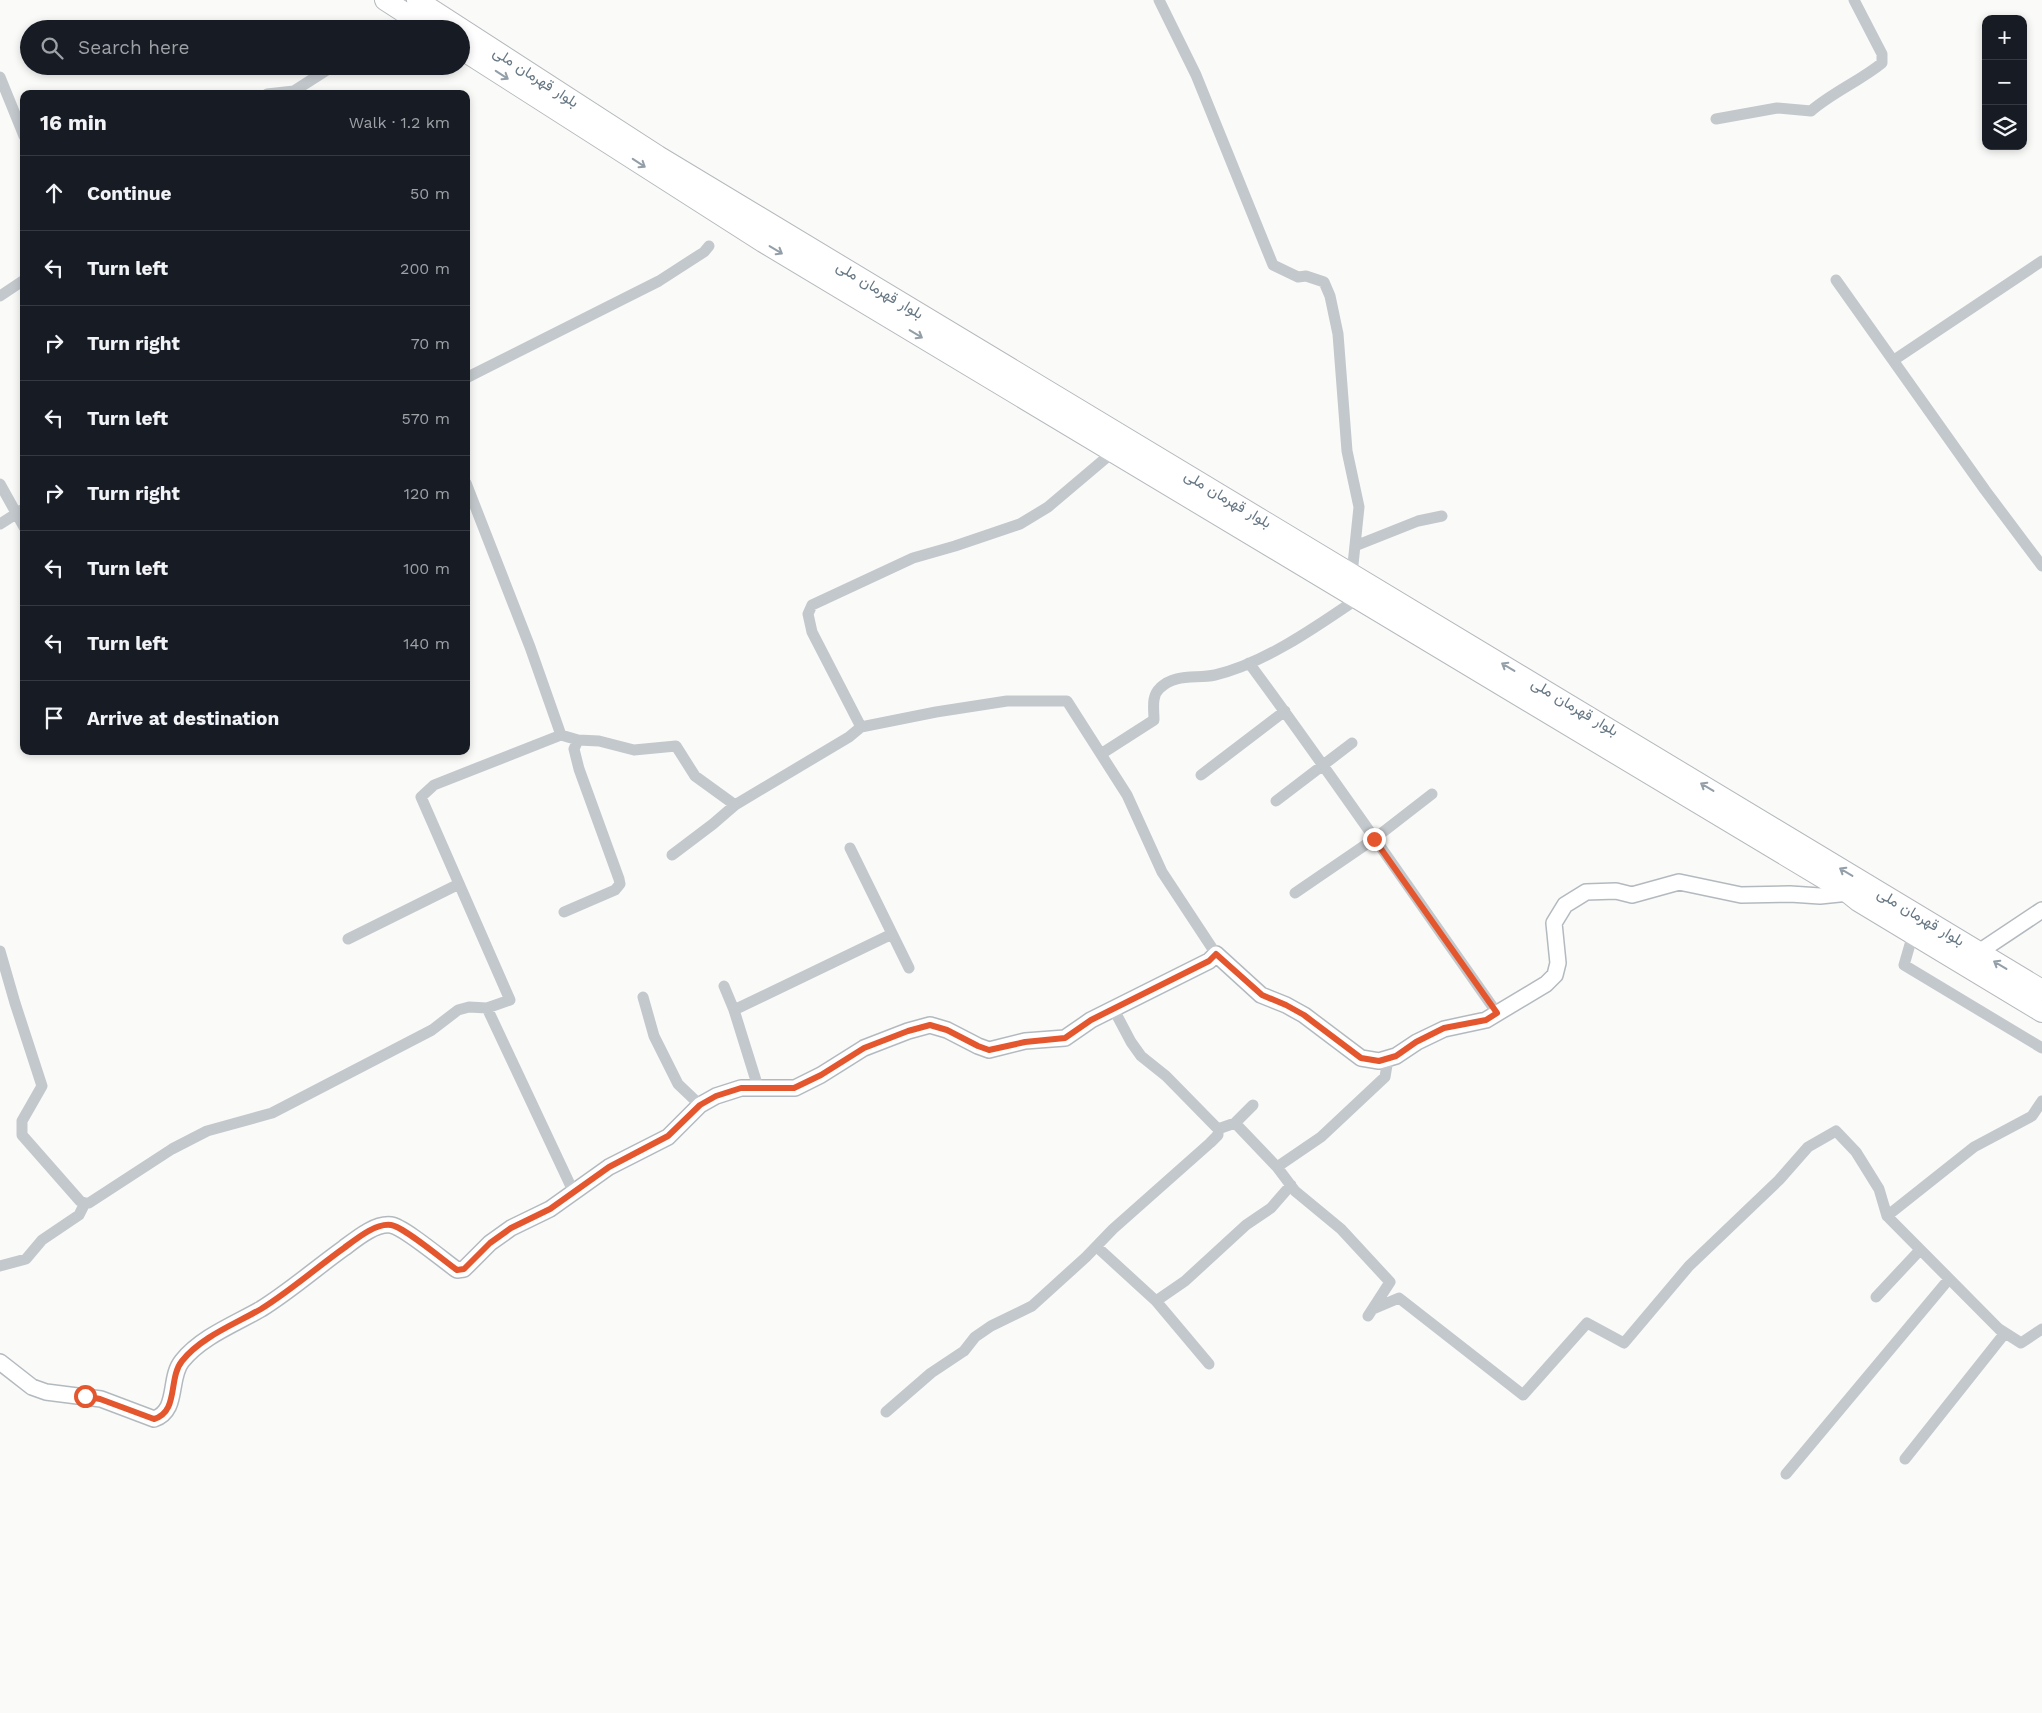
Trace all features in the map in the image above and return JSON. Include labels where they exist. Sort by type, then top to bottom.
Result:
[{"type":"highway","name":"بلوار قهرمان ملی","points":[[385,0],[414,8],[434,20]]},
{"type":"highway","name":"بلوار قهرمان ملی","points":[[414,8],[423,20]]},
{"type":"highway","name":"بلوار قهرمان ملی","points":[[470,42],[2042,990]]},
{"type":"highway","name":"بلوار قهرمان ملی","points":[[470,55],[763,242],[1848,893],[2042,1012]]},
{"type":"street","points":[[1159,0],[1196,75],[1273,265],[1298,277],[1306,276],[1324,282],[1330,296],[1338,334],[1347,451],[1359,507],[1352,574]]},
{"type":"street","points":[[1716,119],[1777,108],[1811,111],[1846,85],[1873,70],[1882,62],[1882,54],[1854,0]]},
{"type":"street","points":[[401,20],[414,8]]},
{"type":"street","points":[[296,90],[319,75]]},
{"type":"street","points":[[0,78],[20,126]]},
{"type":"street","points":[[470,376],[659,281],[704,252],[709,246]]},
{"type":"street","points":[[1894,360],[2042,262]]},
{"type":"street","points":[[1836,280],[1985,490],[2042,566]]},
{"type":"street","points":[[0,296],[20,283]]},
{"type":"street","points":[[861,727],[812,632],[808,614],[812,606],[913,558],[1020,524],[1048,507],[1113,452]]},
{"type":"street","points":[[0,484],[20,510]]},
{"type":"street","points":[[470,493],[530,647],[561,735]]},
{"type":"street","points":[[0,524],[20,512]]},
{"type":"street","points":[[1355,546],[1418,521],[1442,516]]},
{"type":"street","points":[[1101,754],[1154,720],[1154,695],[1160,687],[1172,679],[1214,675],[1249,663],[1315,628],[1357,599]]},
{"type":"street","points":[[1249,663],[1324,764],[1374,839],[1497,1013]]},
{"type":"street","points":[[672,855],[713,824],[735,804],[849,737],[861,727],[936,712],[1007,701],[1067,701],[1126,795],[1162,872],[1216,954],[1262,995],[1304,1015],[1361,1058],[1379,1061],[1396,1056],[1416,1042],[1444,1028],[1486,1020],[1546,984],[1555,975],[1558,963],[1554,923],[1565,905],[1586,892],[1616,891],[1632,895],[1679,882],[1741,895],[1790,894],[1820,896],[1848,893],[1870,886]]},
{"type":"street","points":[[1201,775],[1285,711]]},
{"type":"street","points":[[0,951],[14,1003],[42,1086],[22,1121],[22,1136],[80,1201],[89,1204],[172,1149],[207,1131],[272,1113],[424,1034],[458,1010],[487,1008],[510,1000],[421,797],[434,785],[561,735],[578,740],[600,741],[634,750],[676,746],[695,776],[735,804]]},
{"type":"street","points":[[564,912],[615,890],[620,884],[579,769],[574,749],[578,740]]},
{"type":"street","points":[[1276,801],[1352,743]]},
{"type":"street","points":[[1295,893],[1374,839],[1432,794]]},
{"type":"street","points":[[850,848],[909,968]]},
{"type":"street","points":[[348,939],[459,884]]},
{"type":"street","points":[[1978,952],[2042,910]]},
{"type":"street","points":[[734,1010],[892,934]]},
{"type":"street","points":[[1913,934],[1904,965],[2042,1048]]},
{"type":"street","points":[[0,1362],[32,1387],[46,1392],[100,1399],[154,1419],[160,1417],[169,1408],[180,1363],[189,1353],[214,1335],[262,1308],[356,1238],[378,1227],[391,1225],[402,1229],[457,1270],[464,1269],[490,1243],[511,1228],[550,1209],[609,1167],[668,1136],[700,1105],[716,1096],[741,1088],[794,1088],[821,1075],[864,1048],[908,1031],[930,1025],[947,1030],[989,1050],[1025,1042],[1065,1038],[1091,1020],[1209,961],[1216,954]]},
{"type":"street","points":[[724,986],[734,1010],[758,1087]]},
{"type":"street","points":[[643,996],[654,1036],[678,1084],[700,1105]]},
{"type":"street","points":[[487,1008],[574,1192]]},
{"type":"street","points":[[886,1412],[931,1373],[964,1351],[975,1337],[991,1326],[1032,1306],[1097,1247],[1113,1229],[1218,1135],[1218,1129],[1166,1076],[1140,1056],[1114,1008]]},
{"type":"street","points":[[1277,1167],[1321,1137],[1385,1077],[1388,1059]]},
{"type":"street","points":[[1886,1216],[1974,1147],[2032,1116],[2042,1101]]},
{"type":"street","points":[[1218,1129],[1236,1123],[1253,1105]]},
{"type":"street","points":[[1236,1123],[1277,1167],[1290,1185],[1341,1229],[1390,1282],[1370,1312],[1399,1298],[1524,1395],[1587,1324],[1624,1343],[1689,1266],[1779,1180],[1808,1147],[1836,1131],[1856,1152],[1879,1189],[1886,1216],[1999,1329],[2021,1343],[2042,1329]]},
{"type":"street","points":[[1156,1301],[1185,1281],[1246,1225],[1271,1208],[1290,1185]]},
{"type":"street","points":[[0,1266],[26,1259],[42,1240],[79,1215],[85,1203]]},
{"type":"street","points":[[1097,1247],[1156,1301],[1210,1364]]},
{"type":"street","points":[[1876,1296],[1920,1250]]},
{"type":"street","points":[[1786,1474],[1949,1279]]},
{"type":"street","points":[[1905,1459],[2005,1333]]},
{"type":"route","points":[[85,1396],[100,1399],[154,1419],[160,1417],[169,1408],[176,1374],[180,1363],[189,1353],[208,1339],[262,1308],[356,1238],[378,1227],[391,1225],[402,1229],[457,1270],[464,1269],[490,1243],[511,1228],[550,1209],[609,1167],[668,1136],[700,1105],[716,1096],[741,1088],[794,1088],[821,1075],[864,1048],[908,1031],[930,1025],[947,1030],[989,1050],[1025,1042],[1065,1038],[1091,1020],[1209,961],[1216,954],[1252,988],[1262,995],[1304,1015],[1361,1058],[1379,1061],[1396,1056],[1416,1042],[1444,1028],[1486,1020],[1497,1013],[1374,839]]}]
